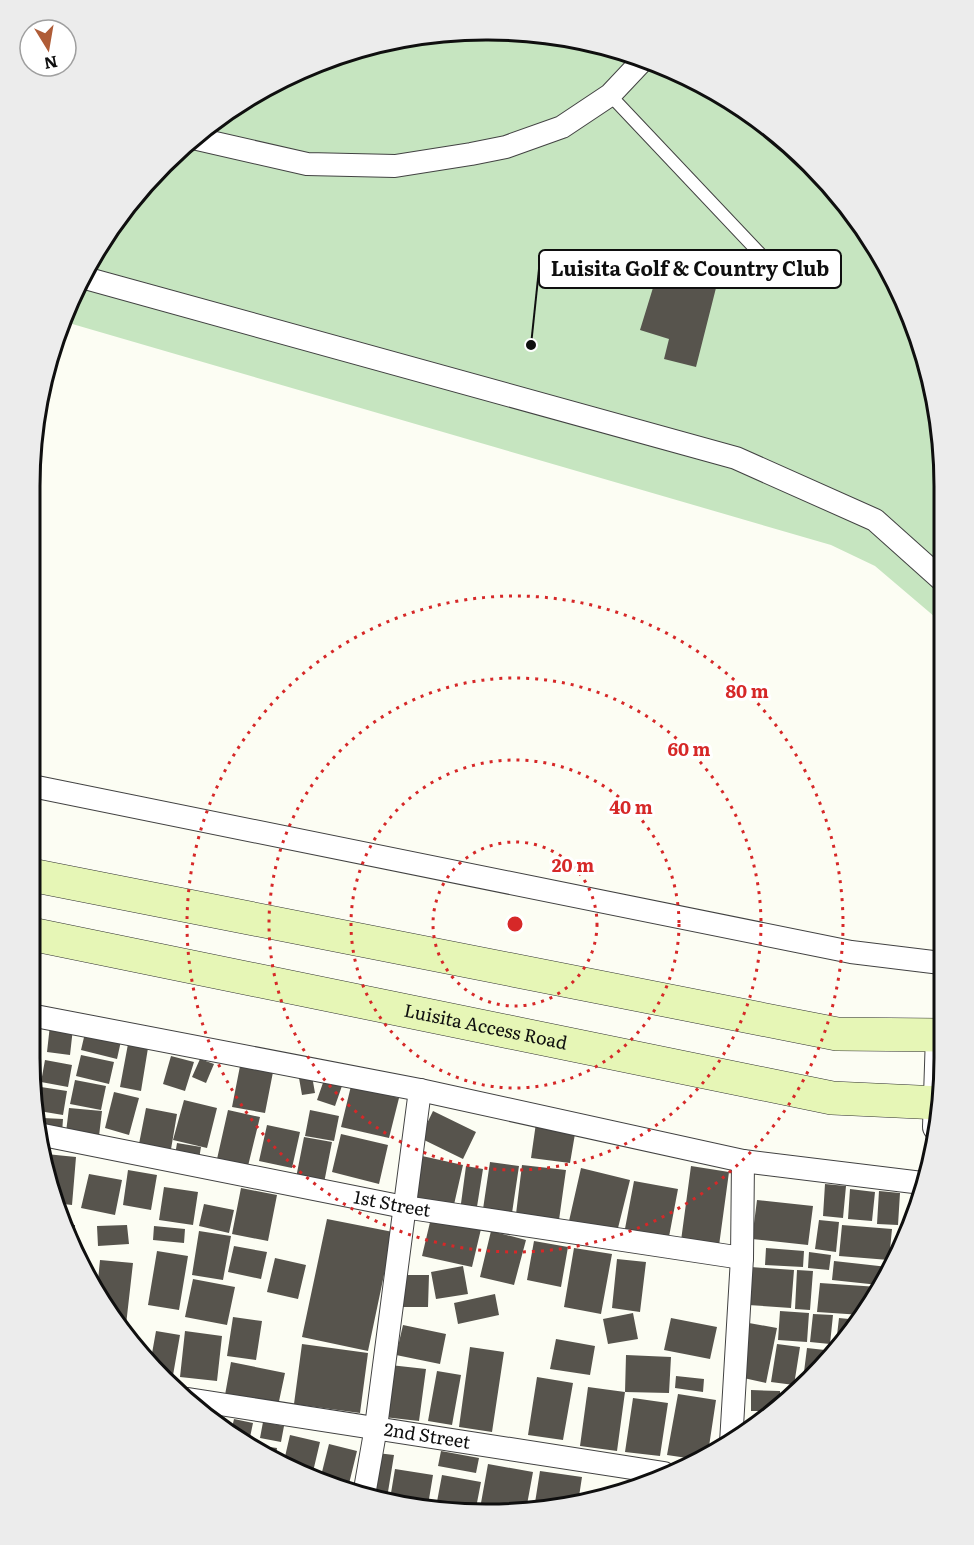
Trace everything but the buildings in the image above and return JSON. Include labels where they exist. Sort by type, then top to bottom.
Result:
[{"type":"main road","points":[[40,877],[837,1034],[934,1035]]},
{"type":"main road","name":"Luisita Access Road","points":[[40,936],[832,1098],[931,1110]]},
{"type":"street","points":[[205,141],[307,164],[395,166],[506,147],[562,127],[610,95],[637,66]]},
{"type":"street","points":[[92,280],[735,458],[875,520],[934,573]]},
{"type":"street","points":[[40,788],[839,950],[934,962]]},
{"type":"street","points":[[40,1017],[420,1090],[743,1161],[916,1182]]},
{"type":"street","points":[[365,1487],[376,1427],[420,1090]]},
{"type":"street","name":"1st Street","points":[[48,1137],[404,1207],[742,1258]]},
{"type":"street","points":[[732,1431],[742,1258],[743,1161]]},
{"type":"street","name":"2nd Street","points":[[202,1401],[656,1472]]},
{"type":"lane","points":[[610,95],[766,260]]},
{"type":"green space","points":[[487,40],[545,44],[631,64],[658,74],[710,100],[759,133],[803,171],[841,215],[858,239],[874,264],[900,316],[918,371],[930,429],[934,487],[934,616],[875,566],[831,545],[71,324],[100,264],[116,239],[133,215],[171,171],[215,133],[239,116],[264,100],[316,74],[343,64],[400,49],[458,41]]},
{"type":"place","name":"Luisita Golf & Country Club","points":[[531,345]]}]
